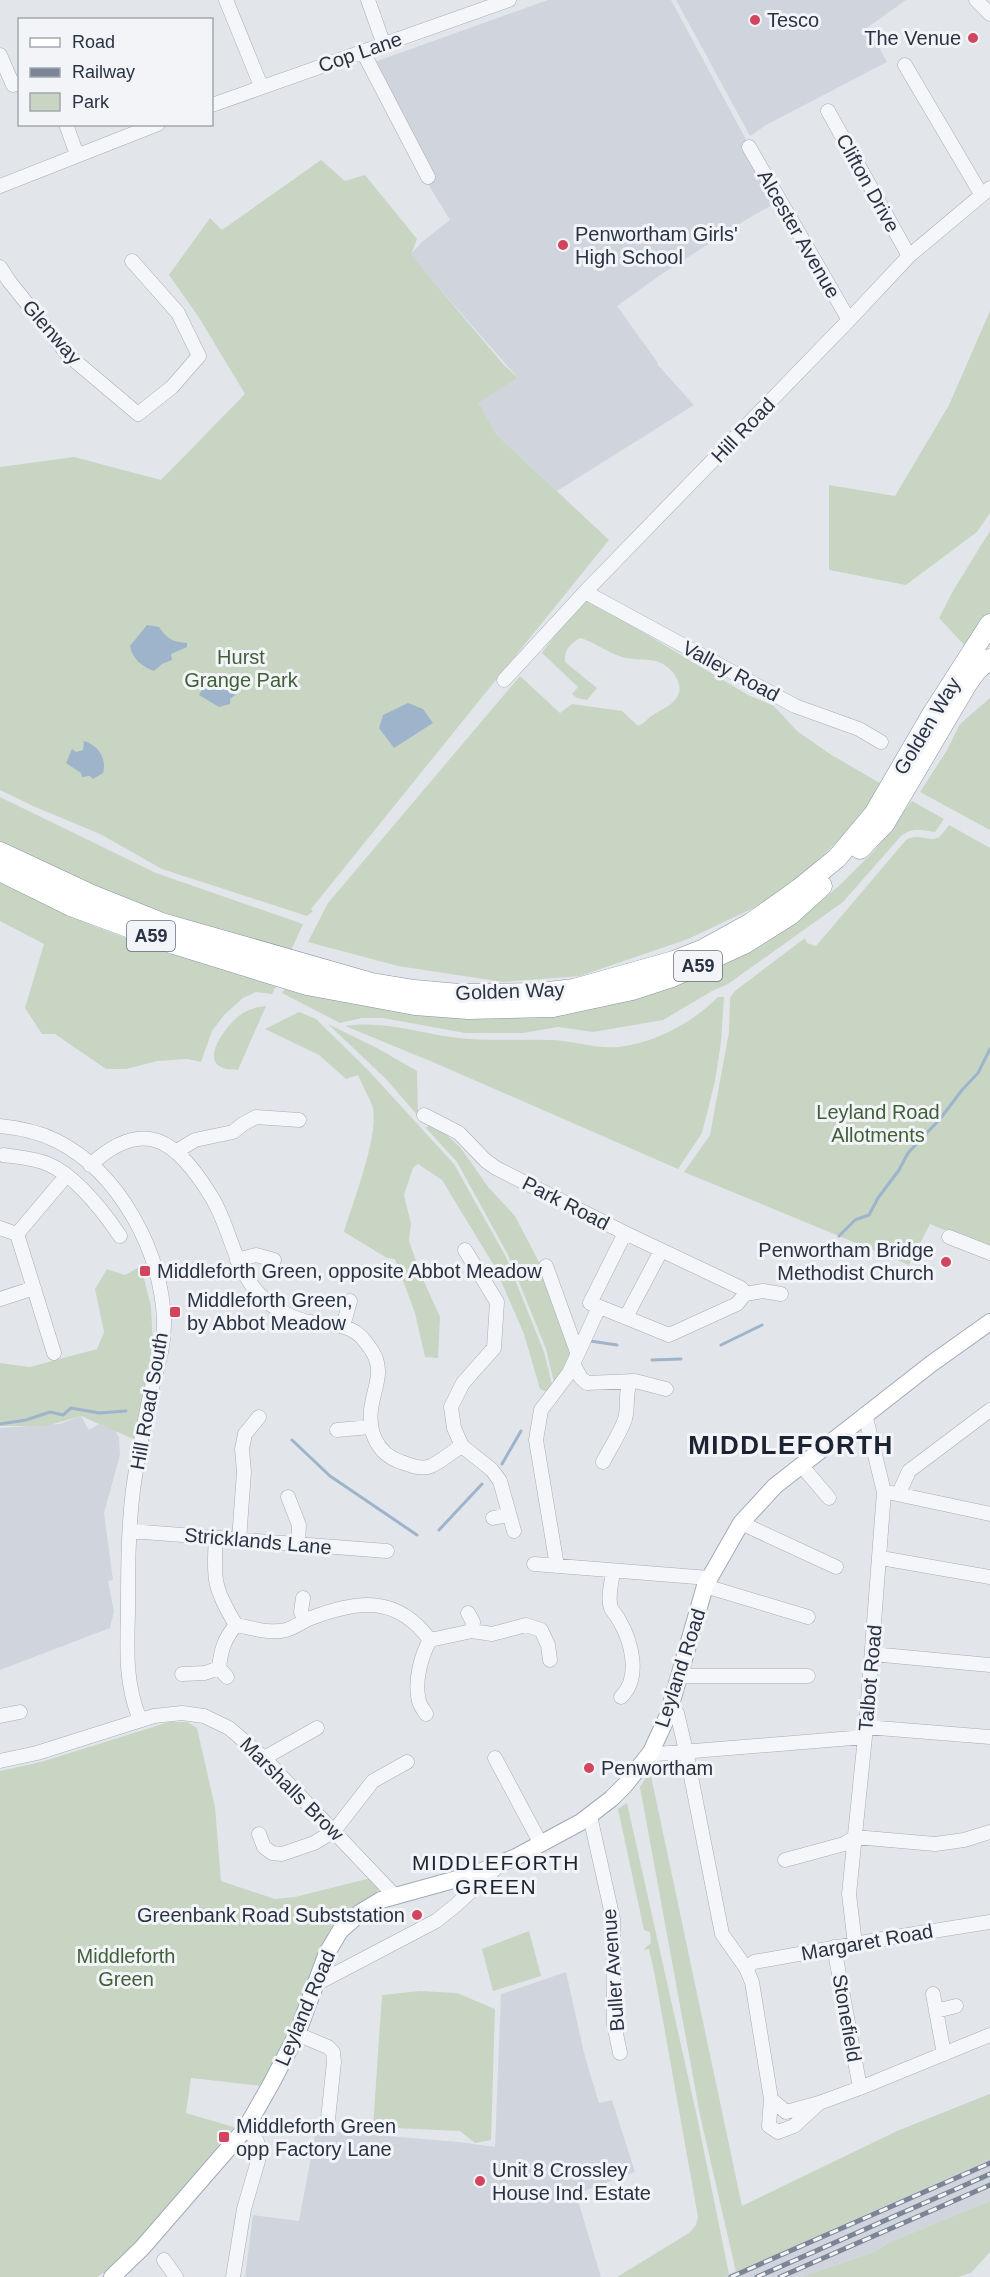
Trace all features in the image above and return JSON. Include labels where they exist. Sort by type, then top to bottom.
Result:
[{"type":"highway","name":"Golden Way","points":[[0,852],[92,895],[162,923],[372,983],[459,994],[541,993],[574,989],[674,961],[704,949],[761,916],[837,858],[874,814],[931,716],[990,624]]},
{"type":"highway","name":"Golden Way","points":[[0,871],[71,906],[174,944],[307,985],[415,1005],[468,1009],[553,1007],[633,990],[710,961],[744,944],[790,915],[843,868],[885,823],[967,684],[977,670],[990,659]]},
{"type":"main road","name":"Leyland Road","points":[[112,2277],[142,2248],[246,2128],[297,2034],[327,1953],[340,1931],[370,1905],[394,1895],[498,1866],[541,1844],[590,1816],[625,1785],[651,1752],[671,1706],[707,1582],[741,1523],[775,1486],[801,1464],[931,1364],[990,1322]]},
{"type":"street","points":[[226,0],[261,86]]},
{"type":"street","points":[[368,0],[384,45]]},
{"type":"street","name":"Cop Lane","points":[[213,105],[384,45],[475,6],[509,0]]},
{"type":"street","points":[[976,0],[990,14]]},
{"type":"street","points":[[363,52],[428,177]]},
{"type":"street","points":[[0,55],[13,85],[18,84]]},
{"type":"street","points":[[905,65],[985,191]]},
{"type":"street","name":"Clifton Drive","points":[[828,111],[909,256]]},
{"type":"street","points":[[67,126],[77,155]]},
{"type":"street","points":[[1,183],[153,126]]},
{"type":"street","name":"Alcester Avenue","points":[[749,147],[849,320]]},
{"type":"street","name":"Hill Road","points":[[504,680],[585,592],[909,256],[985,191]]},
{"type":"street","name":"Glenway","points":[[0,267],[68,355],[138,414],[172,387],[200,356],[178,313],[132,261]]},
{"type":"street","name":"Valley Road","points":[[585,592],[795,706],[859,729],[881,742]]},
{"type":"street","name":"Park Road","points":[[424,1115],[459,1133],[495,1168],[625,1233],[590,1303],[599,1307],[569,1373],[541,1410],[536,1440],[557,1566]]},
{"type":"street","points":[[177,1151],[195,1140],[233,1132],[256,1118],[299,1120]]},
{"type":"street","name":"Hill Road South","points":[[0,1126],[42,1134],[59,1142],[90,1165],[114,1189],[140,1228],[153,1258],[161,1290],[164,1322],[161,1354],[133,1489],[130,1531],[128,1682],[140,1720]]},
{"type":"street","points":[[90,1165],[107,1150],[123,1141],[136,1138],[156,1140],[177,1151],[212,1197],[237,1260],[248,1279],[269,1303],[302,1321],[343,1326],[362,1337],[377,1360],[377,1382],[370,1406],[370,1427],[379,1448],[394,1460],[420,1468],[438,1463],[462,1446]]},
{"type":"street","points":[[3,1155],[49,1164],[66,1176],[102,1210],[120,1236]]},
{"type":"street","points":[[17,1234],[66,1176]]},
{"type":"street","points":[[0,1228],[17,1234]]},
{"type":"street","points":[[625,1233],[741,1288],[745,1294]]},
{"type":"street","points":[[17,1234],[54,1353]]},
{"type":"street","points":[[949,1237],[990,1253]]},
{"type":"street","points":[[465,1250],[497,1302],[494,1348],[463,1383],[451,1407],[454,1428],[462,1446],[492,1470],[500,1481],[514,1531]]},
{"type":"street","points":[[626,1317],[661,1251]]},
{"type":"street","points":[[237,1260],[256,1255],[274,1260]]},
{"type":"street","points":[[546,1266],[581,1378],[588,1383],[642,1381],[666,1389]]},
{"type":"street","points":[[0,1299],[34,1288]]},
{"type":"street","points":[[745,1294],[763,1290],[780,1294]]},
{"type":"street","points":[[599,1307],[669,1335],[737,1304],[745,1294]]},
{"type":"street","points":[[343,1326],[350,1301]]},
{"type":"street","points":[[603,1462],[624,1421],[625,1396],[631,1381]]},
{"type":"street","points":[[899,1493],[909,1471],[990,1410]]},
{"type":"street","name":"Talbot Road","points":[[855,1944],[849,1893],[872,1654],[884,1492],[865,1414]]},
{"type":"street","points":[[239,1539],[243,1503],[242,1449],[245,1434],[259,1417]]},
{"type":"street","points":[[338,1430],[370,1427]]},
{"type":"street","points":[[801,1464],[829,1498]]},
{"type":"street","points":[[884,1492],[899,1493],[990,1514]]},
{"type":"street","points":[[288,1497],[298,1525],[298,1544]]},
{"type":"street","points":[[493,1518],[508,1515]]},
{"type":"street","points":[[741,1523],[837,1567]]},
{"type":"street","name":"Stricklands Lane","points":[[130,1531],[387,1551]]},
{"type":"street","points":[[216,1538],[214,1571],[220,1600],[236,1625],[268,1631],[287,1630],[328,1611],[356,1605],[382,1604],[410,1618],[430,1640]]},
{"type":"street","points":[[880,1558],[990,1577]]},
{"type":"street","points":[[534,1564],[707,1582],[808,1617]]},
{"type":"street","points":[[613,1571],[610,1595],[612,1609],[628,1639],[633,1679],[629,1690],[621,1697]]},
{"type":"street","points":[[303,1598],[301,1612],[305,1620]]},
{"type":"street","points":[[468,1613],[472,1622],[472,1631]]},
{"type":"street","points":[[182,1674],[223,1673],[225,1638],[236,1625]]},
{"type":"street","points":[[430,1640],[453,1637],[472,1631],[492,1634],[526,1625],[541,1630],[548,1645],[550,1660]]},
{"type":"street","points":[[426,1714],[419,1702],[419,1673],[422,1654],[430,1640]]},
{"type":"street","points":[[872,1654],[990,1665]]},
{"type":"street","points":[[680,1676],[808,1676]]},
{"type":"street","points":[[671,1706],[677,1713],[686,1752],[722,1934],[746,1968],[752,1982],[771,2099],[769,2126],[778,2133],[794,2126],[819,2103]]},
{"type":"street","points":[[0,1716],[20,1712]]},
{"type":"street","name":"Marshalls Brow","points":[[0,1761],[103,1734],[140,1720],[182,1713],[204,1716],[229,1728],[264,1758],[394,1895]]},
{"type":"street","points":[[264,1758],[317,1728]]},
{"type":"street","points":[[651,1752],[657,1754],[686,1752],[865,1732],[990,1737]]},
{"type":"street","points":[[495,1758],[541,1844]]},
{"type":"street","points":[[259,1834],[264,1847],[272,1853],[282,1854],[314,1843],[334,1831],[373,1781],[407,1762]]},
{"type":"street","name":"Buller Avenue","points":[[590,1816],[613,1919],[614,2024],[620,2054]]},
{"type":"street","points":[[785,1860],[844,1844],[855,1837],[935,1844],[963,1840],[990,1832]]},
{"type":"street","points":[[314,1985],[436,1921],[498,1866]]},
{"type":"street","name":"Margaret Road","points":[[746,1968],[754,1962],[990,1922]]},
{"type":"street","name":"Stonefield","points":[[834,1947],[860,2088]]},
{"type":"street","points":[[933,1994],[944,2054]]},
{"type":"street","points":[[936,2010],[956,2006]]},
{"type":"street","points":[[297,2034],[328,2047],[333,2052],[328,2119]]},
{"type":"street","points":[[771,2099],[786,2112],[819,2103],[990,2035]]},
{"type":"street","points":[[233,2277],[244,2208],[258,2161],[257,2141],[246,2128]]},
{"type":"street","points":[[164,2260],[176,2277]]},
{"type":"shaded area","name":"Penwortham Girls' High School","points":[[548,0],[671,0],[779,201],[659,276],[617,306],[657,364],[694,405],[557,491],[497,435],[477,403],[518,378],[410,255],[423,241],[450,220],[428,184],[430,181],[369,64]]},
{"type":"shaded area","points":[[676,0],[906,0],[868,27],[887,62],[766,125],[750,136]]},
{"type":"shaded area","points":[[81,1416],[89,1430],[99,1424],[115,1430],[119,1438],[120,1455],[104,1513],[113,1580],[108,1581],[114,1611],[110,1628],[0,1670],[0,1428],[59,1424]]},
{"type":"shaded area","points":[[566,1972],[585,2057],[599,2103],[612,2100],[635,2172],[576,2194],[601,2277],[245,2277],[253,2215],[299,2221],[316,2130],[495,2147],[501,1994]]},
{"type":"shaded area","points":[[990,2094],[990,2201],[890,2242],[874,2252],[801,2277],[633,2277],[726,2275],[739,2270],[895,2132]]},
{"type":"green space","name":"Hurst Grange Park","points":[[321,160],[345,181],[365,175],[417,239],[411,255],[503,364],[518,378],[478,403],[497,435],[609,540],[307,916],[162,869],[100,834],[0,790],[0,467],[74,457],[161,480],[245,394],[198,316],[169,275],[210,218],[222,230]]},
{"type":"green space","points":[[990,311],[990,513],[977,532],[906,585],[829,570],[829,485],[895,496],[949,405]]},
{"type":"green space","points":[[990,531],[990,613],[967,648],[939,618]]},
{"type":"green space","points":[[589,600],[748,695],[774,706],[797,731],[830,754],[883,785],[851,829],[779,896],[688,939],[580,976],[503,982],[398,966],[308,942],[328,903],[520,676],[560,713],[572,704],[622,711],[638,726],[673,702],[679,692],[678,681],[672,671],[663,664],[622,657],[580,638],[568,648],[565,662],[597,688],[587,700],[577,698],[572,694],[578,687],[542,653],[576,606]]},
{"type":"green space","points":[[990,698],[990,830],[920,792],[947,750],[960,724]]},
{"type":"green space","points":[[0,797],[156,873],[303,924],[289,955],[105,892],[0,842]]},
{"type":"green space","points":[[912,801],[944,819],[935,832],[914,830],[901,836],[843,902],[728,984],[663,1020],[593,1032],[558,1027],[523,1033],[465,1033],[383,1018],[362,1018],[340,1023],[282,993],[286,987],[320,997],[383,1009],[451,1016],[801,918],[840,885],[874,851]]},
{"type":"green space","name":"Leyland Road Allotments","points":[[949,825],[990,848],[990,1249],[930,1224],[909,1265],[684,1172],[710,1135],[729,1032],[730,998],[735,991],[805,938],[807,943],[816,946],[906,840],[915,837],[935,839]]},
{"type":"green space","points":[[0,882],[91,925],[153,948],[278,983],[272,994],[256,992],[243,998],[224,1015],[212,1031],[201,1062],[187,1059],[157,1061],[126,1069],[106,1069],[55,1034],[42,1034],[25,1008],[44,944],[0,921]]},
{"type":"green space","points":[[718,997],[724,997],[721,1042],[715,1081],[702,1133],[678,1169],[345,1026],[375,1025],[458,1038],[558,1040],[601,1047],[618,1047],[646,1041],[672,1030],[697,1015]]},
{"type":"green space","points":[[266,1006],[238,1070],[225,1069],[216,1063],[215,1049],[229,1025],[246,1011]]},
{"type":"green space","points":[[299,1012],[316,1019],[368,1070],[454,1164],[506,1257],[544,1352],[553,1388],[547,1392],[540,1389],[524,1334],[495,1267],[442,1180],[418,1164],[413,1168],[404,1195],[411,1224],[409,1241],[440,1317],[438,1358],[425,1357],[415,1313],[395,1259],[387,1258],[344,1232],[373,1132],[372,1105],[358,1075],[346,1079],[319,1055],[265,1029]]},
{"type":"green space","points":[[328,1024],[417,1071],[418,1116],[386,1079]]},
{"type":"green space","points":[[432,1122],[460,1147],[489,1188],[515,1216],[543,1270],[574,1354],[555,1387],[546,1349],[508,1255],[457,1162],[426,1128]]},
{"type":"green space","points":[[141,1266],[151,1307],[154,1363],[138,1441],[81,1416],[46,1426],[0,1426],[0,1363],[30,1367],[97,1349],[104,1332],[95,1289],[107,1269],[125,1275]]},
{"type":"green space","name":"Middleforth Green","points":[[169,1722],[187,1722],[197,1728],[215,1807],[221,1881],[275,1899],[295,1897],[371,1878],[379,1888],[376,1895],[344,1920],[262,2086],[191,2078],[186,2113],[234,2127],[145,2233],[111,2268],[97,2277],[0,2277],[0,1771],[41,1762]]},
{"type":"green space","points":[[653,1766],[651,1776],[742,2206],[895,2132],[990,2094],[990,2159],[736,2272],[700,2115],[640,1787]]},
{"type":"green space","points":[[627,1803],[697,2117],[729,2274],[723,2277],[617,2277],[689,2233],[696,2225],[698,2217],[655,1976],[649,1949],[645,1950],[651,1943],[650,1932],[644,1930],[618,1809]]},
{"type":"green space","points":[[529,1931],[541,1976],[493,1991],[482,1949]]},
{"type":"green space","points":[[420,1991],[457,1993],[495,2009],[491,2140],[475,2143],[460,2131],[373,2127],[382,1995]]},
{"type":"green space","points":[[990,2201],[990,2252],[971,2273],[958,2277],[801,2277],[874,2252],[890,2242]]},
{"type":"water","points":[[147,625],[159,627],[174,641],[187,643],[187,647],[171,654],[172,660],[162,664],[154,671],[139,662],[130,646]]},
{"type":"water","points":[[221,675],[229,681],[235,695],[230,699],[230,704],[219,707],[199,695],[211,676]]},
{"type":"water","points":[[408,703],[423,709],[433,723],[394,748],[379,728],[383,715]]},
{"type":"water","points":[[84,741],[97,749],[104,762],[103,773],[93,779],[90,776],[82,777],[81,773],[66,763],[72,749],[76,752],[83,750]]},
{"type":"waterway","points":[[839,1236],[855,1220],[869,1215],[908,1153],[978,1073],[990,1049]]},
{"type":"waterway","points":[[721,1345],[762,1325]]},
{"type":"waterway","points":[[590,1341],[617,1345]]},
{"type":"waterway","points":[[652,1360],[681,1359]]},
{"type":"waterway","points":[[0,1424],[26,1420],[50,1412],[63,1415],[71,1408],[99,1413],[126,1411]]},
{"type":"waterway","points":[[502,1464],[521,1431]]},
{"type":"waterway","points":[[292,1440],[330,1476],[417,1535]]},
{"type":"waterway","points":[[439,1530],[482,1484]]},
{"type":"railway","points":[[731,2277],[990,2163]]},
{"type":"railway","points":[[757,2277],[990,2174]]},
{"type":"railway","points":[[780,2277],[990,2185]]},
{"type":"place","name":"Tesco","points":[[755,20]]},
{"type":"place","name":"The Venue","points":[[973,38]]},
{"type":"place","name":"Penwortham Girls' High School","points":[[563,245]]},
{"type":"place","name":"Penwortham Bridge Methodist Church","points":[[946,1262]]},
{"type":"place","name":"Middleforth Green, opposite Abbot Meadow","points":[[145,1271]]},
{"type":"place","name":"Middleforth Green, by Abbot Meadow","points":[[175,1312]]},
{"type":"place","name":"Penwortham","points":[[589,1768]]},
{"type":"place","name":"Greenbank Road Subststation","points":[[417,1915]]},
{"type":"place","name":"Middleforth Green opp Factory Lane","points":[[224,2137]]},
{"type":"place","name":"Unit 8 Crossley House Ind. Estate","points":[[480,2181]]},
{"type":"district","name":"MIDDLEFORTH","points":[[791,1445]]},
{"type":"district","name":"MIDDLEFORTH GREEN","points":[[496,1875]]}]
